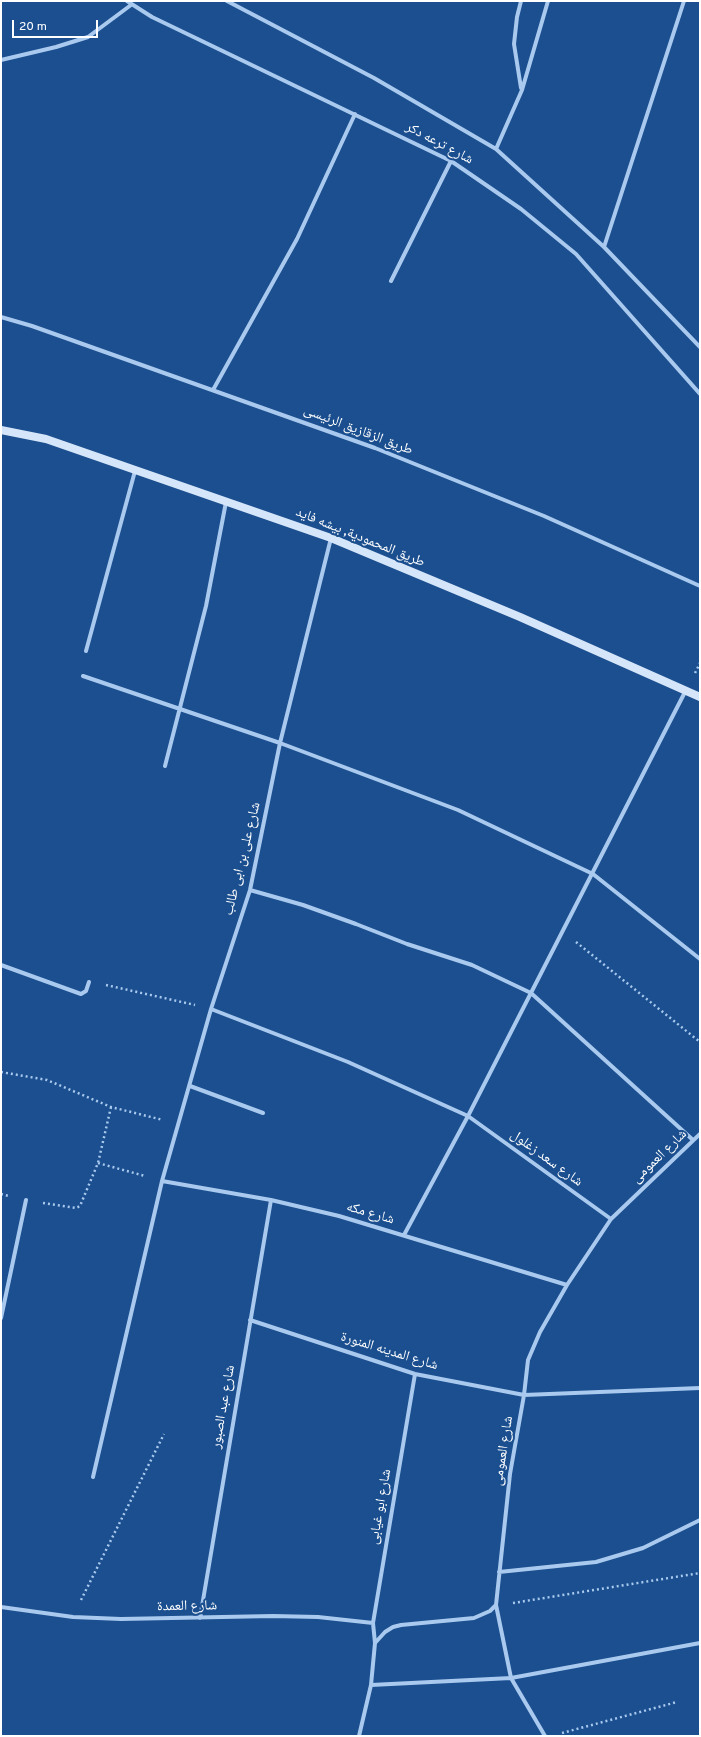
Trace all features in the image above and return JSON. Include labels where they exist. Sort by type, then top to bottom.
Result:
[{"type":"street","name":"شارع ترعه دكر","points":[[127,1],[131,5],[152,17],[451,161],[521,209],[576,254],[700,394]]},
{"type":"street","name":"شارع ترعه دكر","points":[[227,1],[374,78],[496,149],[604,247],[700,348]]},
{"type":"street","points":[[521,1],[517,17],[514,44],[522,90]]},
{"type":"street","points":[[496,149],[522,90],[548,1]]},
{"type":"street","points":[[604,247],[684,1]]},
{"type":"street","points":[[1,60],[56,48],[88,38],[131,5]]},
{"type":"street","points":[[213,390],[297,239],[355,114]]},
{"type":"street","points":[[391,281],[451,161]]},
{"type":"street","name":"طريق الزقازيق الرئيسى","points":[[1,317],[32,326],[375,448],[514,504],[700,586]]},
{"type":"street","name":"طريق المحمودية, بيشه فايد","points":[[1,430],[46,439],[331,538],[520,617],[700,697]]},
{"type":"street","points":[[86,651],[135,471]]},
{"type":"street","points":[[164,766],[181,709],[206,606],[226,502]]},
{"type":"street","name":"شارع على بن ابى طالب","points":[[93,1477],[162,1181],[180,1124],[211,1009],[250,890],[280,743],[331,538]]},
{"type":"street","points":[[83,676],[280,743],[458,810],[593,874],[700,960]]},
{"type":"street","points":[[404,1235],[468,1116],[686,690]]},
{"type":"street","points":[[250,890],[303,905],[407,944],[472,965],[531,993],[694,1140]]},
{"type":"street","points":[[1,965],[81,994],[86,991],[89,982]]},
{"type":"street","name":"شارع سعد زغلول","points":[[211,1009],[348,1062],[468,1116],[611,1219]]},
{"type":"street","points":[[190,1086],[263,1113]]},
{"type":"street","name":"شارع العمومى","points":[[545,1736],[511,1678],[496,1605],[510,1474],[524,1396],[528,1360],[540,1332],[566,1285],[611,1219],[700,1134]]},
{"type":"street","name":"شارع مكه","points":[[162,1181],[271,1200],[339,1216],[566,1285]]},
{"type":"street","points":[[1,1318],[26,1200]]},
{"type":"street","name":"شارع عبد الصبور","points":[[200,1618],[271,1200]]},
{"type":"street","name":"شارع المدينه المنورة","points":[[250,1320],[415,1374],[524,1396],[700,1388]]},
{"type":"street","name":"شارع ابو غيابى","points":[[375,1643],[373,1623],[415,1374]]},
{"type":"street","points":[[499,1572],[569,1565],[601,1560],[643,1548],[700,1520]]},
{"type":"street","points":[[359,1736],[371,1685],[375,1643],[385,1632],[392,1627],[401,1625],[474,1618],[490,1611],[496,1605]]},
{"type":"street","name":"شارع العمدة","points":[[1,1607],[73,1617],[121,1619],[273,1616],[318,1617],[373,1623]]},
{"type":"street","points":[[371,1685],[511,1678],[700,1643]]},
{"type":"path","points":[[563,932],[700,1042]]},
{"type":"path","points":[[89,982],[211,1009]]},
{"type":"path","points":[[1,1072],[47,1080],[111,1107],[180,1124]]},
{"type":"path","points":[[1,1194],[26,1200],[76,1208],[80,1206],[98,1163],[111,1107]]},
{"type":"path","points":[[98,1163],[162,1181]]},
{"type":"path","points":[[73,1617],[164,1434]]},
{"type":"path","points":[[496,1605],[700,1574]]},
{"type":"path","points":[[558,1734],[677,1702]]}]
